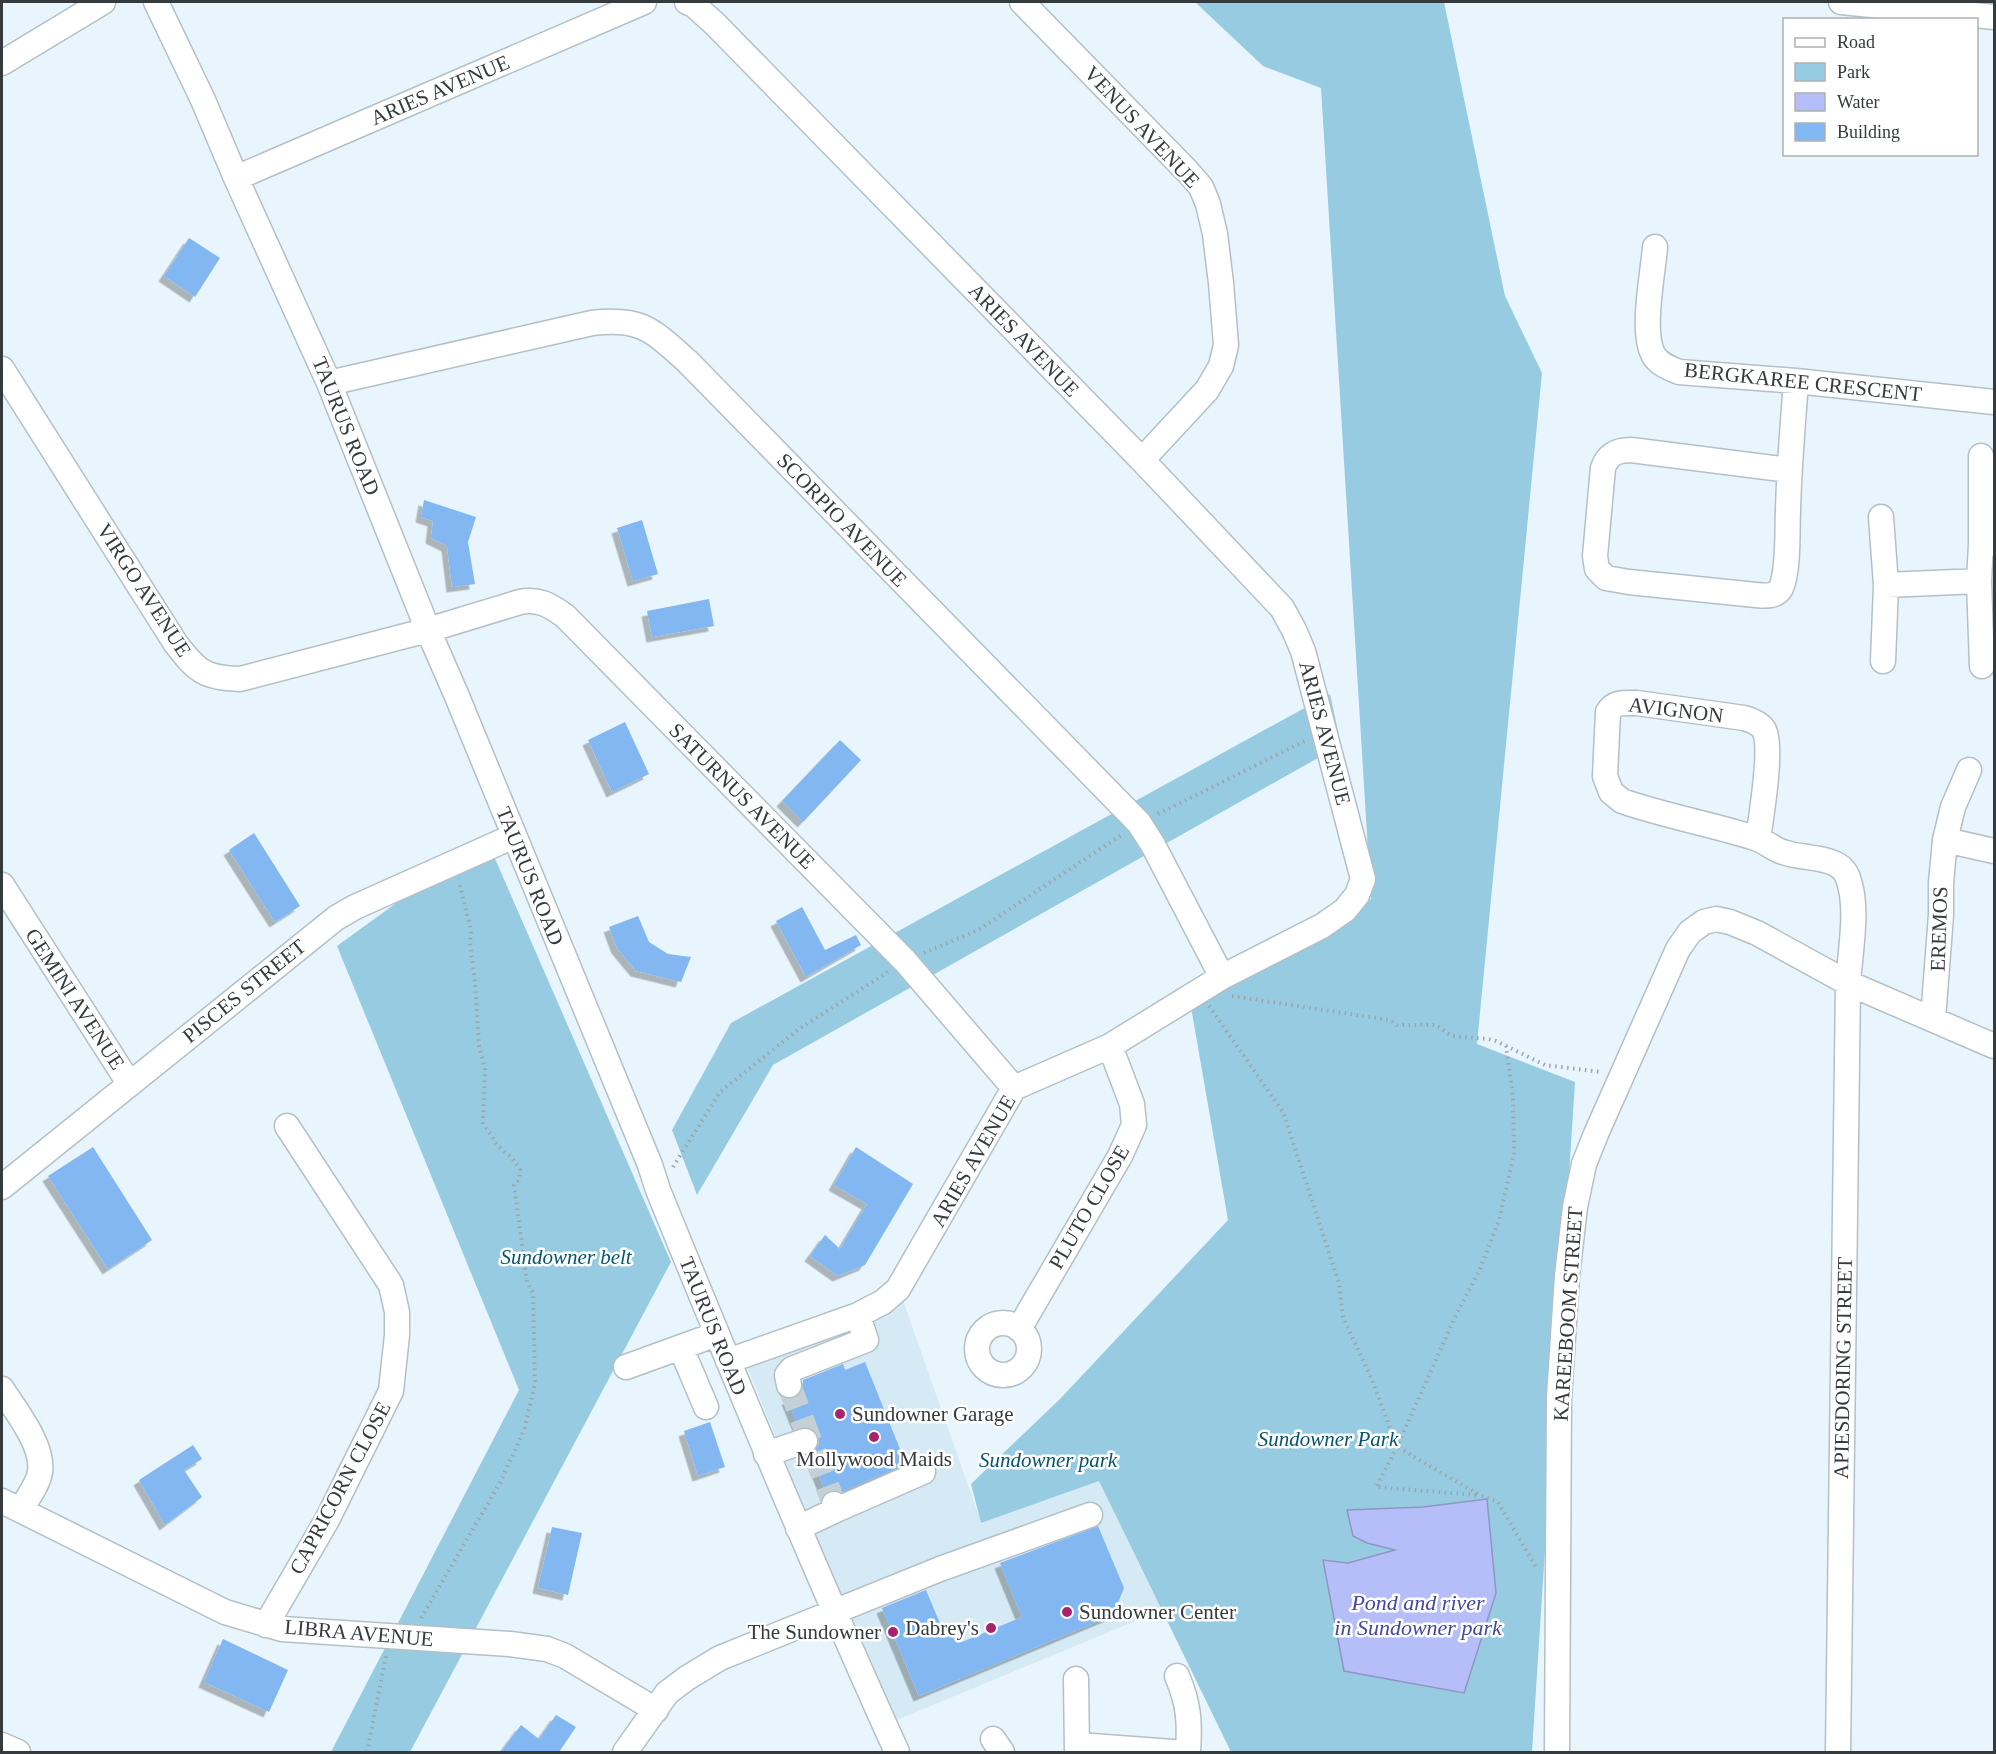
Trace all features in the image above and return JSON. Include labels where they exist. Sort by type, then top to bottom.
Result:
[{"type":"street","points":[[2,63],[103,2]]},
{"type":"street","name":"TAURUS ROAD","points":[[156,2],[203,100],[329,383],[766,1454],[897,1752]]},
{"type":"street","name":"ARIES AVENUE","points":[[236,178],[644,2]]},
{"type":"street","name":"ARIES AVENUE","points":[[687,2],[694,4],[715,24],[1142,460],[1281,608],[1303,651],[1363,879],[1358,895],[1346,910],[1322,926],[1222,977],[1110,1046],[1014,1088],[898,1289],[883,1302],[858,1315],[728,1361]]},
{"type":"street","name":"VENUS AVENUE","points":[[1022,2],[1188,172],[1200,187],[1208,204],[1215,234],[1226,345],[1221,366],[1207,390],[1142,460]]},
{"type":"street","points":[[1841,2],[1995,17]]},
{"type":"street","name":"BERGKAREE CRESCENT","points":[[1655,247],[1647,328],[1653,357],[1666,367],[1679,372],[1796,381],[1995,402]]},
{"type":"street","name":"SCORPIO AVENUE","points":[[329,383],[592,323],[627,322],[657,333],[1138,823],[1153,845],[1222,977]]},
{"type":"street","name":"VIRGO AVENUE","points":[[2,369],[176,644],[199,670],[213,677],[240,679],[428,630]]},
{"type":"street","points":[[1789,470],[1631,450],[1617,452],[1606,460],[1603,468],[1595,556],[1597,569],[1606,578],[1629,582],[1756,595],[1775,594],[1780,589],[1785,570],[1789,470],[1796,381]]},
{"type":"street","points":[[1981,456],[1988,544],[1979,581],[1982,666]]},
{"type":"street","points":[[1881,517],[1886,585],[1882,662]]},
{"type":"street","points":[[1886,585],[1979,581]]},
{"type":"street","name":"SATURNUS AVENUE","points":[[428,630],[531,600],[541,601],[558,610],[905,961],[1014,1088]]},
{"type":"street","name":"AVIGNON","points":[[1758,839],[1768,747],[1764,729],[1759,724],[1744,718],[1637,703],[1620,703],[1612,706],[1608,712],[1605,777],[1611,792],[1622,801],[1758,839],[1780,852],[1831,861],[1845,871],[1849,878],[1854,907],[1848,983]]},
{"type":"street","name":"EREMOS","points":[[1933,1019],[1945,840],[1953,807],[1969,770]]},
{"type":"street","name":"PISCES STREET","points":[[2,1187],[336,918],[355,907],[514,836]]},
{"type":"street","points":[[1945,840],[1995,851]]},
{"type":"street","name":"GEMINI AVENUE","points":[[2,885],[129,1083]]},
{"type":"street","name":"KAREEBOOM STREET","points":[[1557,1752],[1559,1398],[1567,1276],[1575,1206],[1584,1164],[1678,949],[1690,932],[1704,922],[1716,919],[1738,924],[1848,983],[1995,1046]]},
{"type":"street","name":"APIESDORING STREET","points":[[1838,1752],[1848,983]]},
{"type":"street","name":"PLUTO CLOSE","points":[[1019,1329],[1120,1156],[1134,1125],[1132,1104],[1110,1046]]},
{"type":"street","name":"CAPRICORN CLOSE","points":[[266,1624],[327,1520],[391,1391],[397,1335],[397,1312],[391,1285],[287,1126]]},
{"type":"street","points":[[789,1385],[787,1375],[792,1369],[866,1340],[858,1315]]},
{"type":"street","points":[[626,1367],[717,1334]]},
{"type":"street","points":[[681,1348],[706,1407]]},
{"type":"street","points":[[2,1389],[27,1428],[40,1462],[38,1478],[11,1505]]},
{"type":"street","points":[[766,1454],[804,1441]]},
{"type":"street","points":[[798,1528],[835,1507],[923,1472]]},
{"type":"street","name":"LIBRA AVENUE","points":[[11,1505],[225,1612],[282,1629],[510,1644],[547,1649],[565,1656],[656,1710]]},
{"type":"street","points":[[625,1752],[668,1693],[687,1678],[720,1659],[940,1569],[1090,1515]]},
{"type":"street","points":[[1177,1676],[1187,1702],[1190,1726],[1188,1752]]},
{"type":"street","points":[[1076,1679],[1078,1749],[1173,1752]]},
{"type":"street","points":[[2,1745],[18,1752]]},
{"type":"path","points":[[658,1190],[720,1092],[799,1029],[905,961],[978,930],[1138,823],[1324,731]]},
{"type":"path","points":[[409,1639],[501,1481],[524,1430],[535,1384],[533,1293],[527,1282],[514,1185],[519,1180],[520,1169],[512,1158],[498,1146],[483,1123],[485,1068],[479,1047],[470,943],[471,930],[455,864]]},
{"type":"path","points":[[1198,991],[1390,1020],[1397,1026],[1436,1025],[1452,1036],[1488,1039],[1545,1065],[1622,1075]]},
{"type":"path","points":[[1198,991],[1282,1112],[1339,1283],[1343,1317],[1372,1380],[1397,1447],[1480,1495],[1498,1502],[1542,1579]]},
{"type":"path","points":[[1480,1495],[1376,1487],[1397,1447],[1456,1315],[1480,1269],[1499,1220],[1514,1154],[1512,1097],[1506,1046]]},
{"type":"path","points":[[367,1752],[387,1660],[382,1637]]},
{"type":"shaded area","points":[[900,1292],[981,1522],[1099,1481],[1162,1610],[892,1722],[741,1352]]},
{"type":"green space","name":"Sundowner Park","points":[[1195,2],[1444,2],[1505,296],[1542,373],[1477,1044],[1575,1082],[1532,1752],[1231,1752],[1099,1481],[981,1523],[971,1484],[1060,1399],[1228,1220],[1191,1007],[1371,899],[1321,88],[1263,66]]},
{"type":"green space","points":[[1330,694],[1341,745],[773,1065],[697,1195],[672,1130],[731,1023]]},
{"type":"green space","name":"Sundowner belt","points":[[486,838],[671,1262],[410,1752],[331,1752],[519,1390],[337,946]]},
{"type":"water","name":"Pond and river in Sundowner park","points":[[1487,1499],[1496,1593],[1464,1693],[1344,1671],[1323,1560],[1348,1563],[1395,1550],[1367,1543],[1353,1536],[1347,1510],[1423,1507]]},
{"type":"building","points":[[189,238],[220,258],[195,297],[164,276]]},
{"type":"building","points":[[424,500],[476,517],[468,542],[475,584],[452,587],[447,546],[431,538],[433,521],[421,517]]},
{"type":"building","points":[[642,520],[658,574],[633,581],[617,528]]},
{"type":"building","points":[[709,599],[714,626],[652,637],[647,611]]},
{"type":"building","points":[[625,722],[649,774],[612,792],[588,740]]},
{"type":"building","points":[[840,740],[861,760],[803,822],[782,801]]},
{"type":"building","points":[[254,833],[300,906],[275,922],[229,850]]},
{"type":"building","points":[[802,907],[825,950],[856,935],[861,945],[806,977],[776,921]]},
{"type":"building","points":[[638,916],[649,942],[668,954],[691,957],[681,982],[636,971],[617,948],[609,927]]},
{"type":"building","points":[[93,1147],[152,1240],[108,1269],[48,1176]]},
{"type":"building","points":[[856,1147],[913,1184],[865,1265],[838,1276],[810,1256],[825,1235],[840,1249],[867,1204],[834,1185]]},
{"type":"building","name":"Sundowner Garage","points":[[865,1362],[906,1464],[841,1492],[836,1490],[826,1493],[810,1454],[819,1444],[818,1436],[808,1427],[799,1428],[787,1399],[799,1395],[803,1389],[803,1380],[843,1364],[845,1370]]},
{"type":"building","points":[[710,1422],[725,1467],[698,1476],[684,1431]]},
{"type":"building","points":[[193,1445],[202,1459],[184,1470],[202,1497],[165,1525],[139,1480]]},
{"type":"building","name":"Sundowner Center","points":[[1098,1526],[1124,1588],[1113,1615],[919,1696],[882,1608],[926,1590],[944,1633],[956,1628],[962,1642],[1022,1617],[1000,1563]]},
{"type":"building","points":[[552,1527],[582,1533],[568,1595],[538,1588]]},
{"type":"building","points":[[223,1639],[288,1670],[269,1712],[204,1682]]},
{"type":"building","points":[[556,1715],[576,1727],[559,1752],[501,1752],[521,1725],[539,1739]]},
{"type":"tunnel","points":[[789,1385],[834,1504]]},
{"type":"place","name":"Sundowner Garage","points":[[840,1414]]},
{"type":"place","name":"Mollywood Maids","points":[[874,1437]]},
{"type":"place","name":"Sundowner Center","points":[[1067,1612]]},
{"type":"place","name":"Dabrey's","points":[[991,1628]]},
{"type":"place","name":"The Sundowner","points":[[893,1632]]},
{"type":"park label","name":"Sundowner park","points":[[1048,1460]]}]
